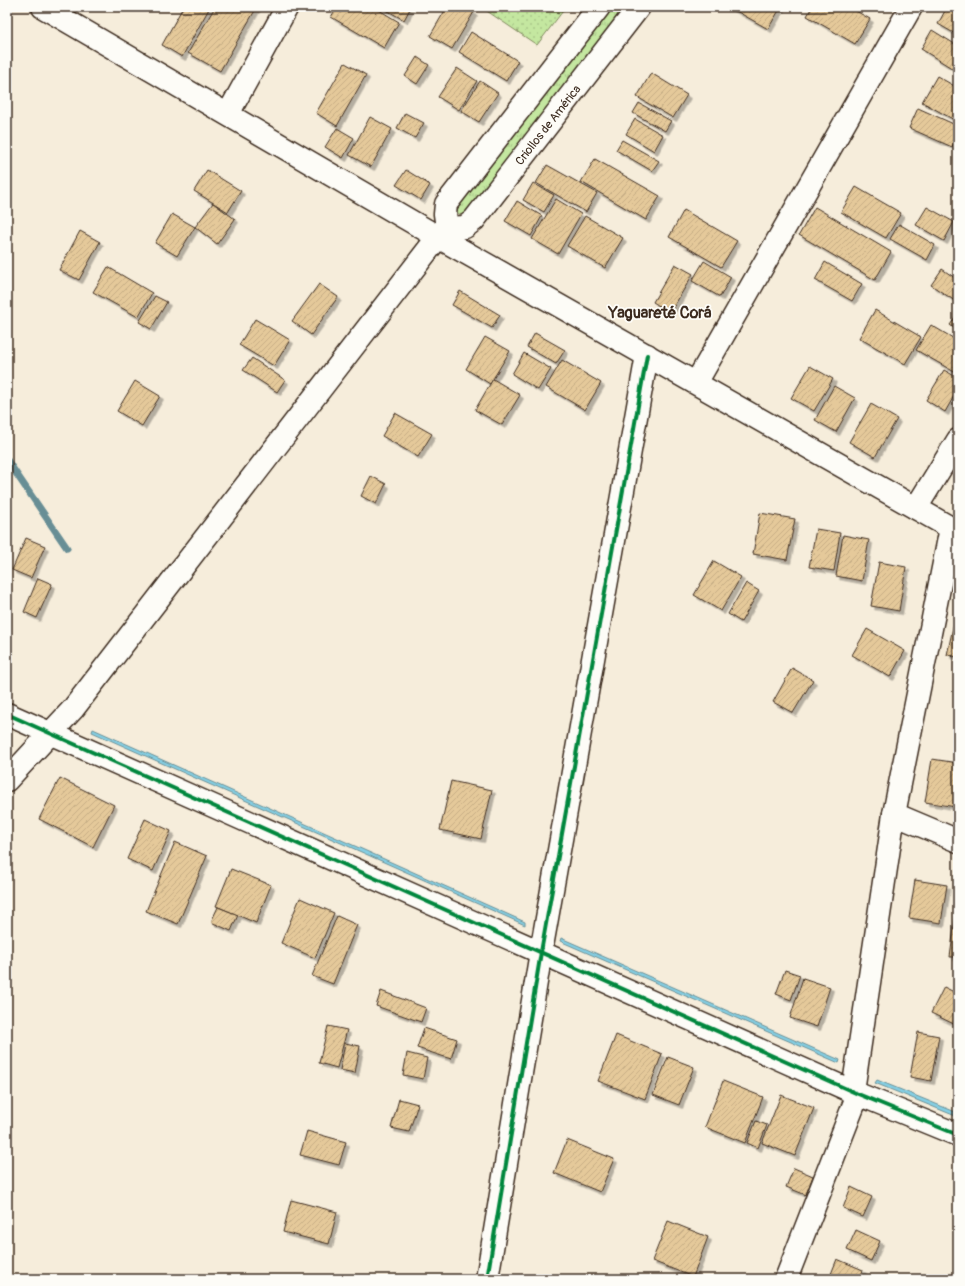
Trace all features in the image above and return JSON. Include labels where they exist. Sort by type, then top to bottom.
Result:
[{"type":"street","points":[[44,7],[228,114],[443,233],[646,355],[954,530],[894,814],[855,1092],[786,1279]]},
{"type":"street","points":[[228,114],[287,7]]},
{"type":"street","points":[[7,780],[73,709],[443,233],[446,204],[599,7]]},
{"type":"street","name":"Criollos de América","points":[[443,233],[465,227],[474,220],[639,7]]},
{"type":"street","points":[[696,383],[911,7]]},
{"type":"street","points":[[487,1279],[541,952],[646,355]]},
{"type":"street","points":[[916,508],[958,440]]},
{"type":"street","points":[[7,714],[855,1092],[958,1135]]},
{"type":"street","points":[[894,814],[958,842]]},
{"type":"green space","points":[[481,7],[566,7],[537,45]]},
{"type":"green space","points":[[611,7],[627,7],[467,213],[459,214],[456,212],[457,205]]},
{"type":"water","points":[[93,729],[525,922],[525,925],[92,732]]},
{"type":"water","points":[[561,938],[840,1060],[839,1063],[560,941]]},
{"type":"water","points":[[877,1080],[958,1113],[958,1117],[875,1083]]},
{"type":"building","points":[[183,7],[210,7],[182,57],[162,45]]},
{"type":"building","points":[[215,7],[257,7],[220,71],[188,53]]},
{"type":"building","points":[[337,7],[374,7],[399,22],[384,48],[331,17]]},
{"type":"building","points":[[381,7],[411,7],[404,20]]},
{"type":"building","points":[[447,7],[465,7],[474,12],[452,49],[430,36]]},
{"type":"building","points":[[729,7],[781,7],[768,29]]},
{"type":"building","points":[[812,7],[849,7],[870,19],[855,44],[807,16]]},
{"type":"building","points":[[947,7],[958,7],[957,35],[938,24]]},
{"type":"building","points":[[932,30],[958,46],[958,72],[921,49]]},
{"type":"building","points":[[471,32],[518,61],[506,81],[459,52]]},
{"type":"building","points":[[417,57],[429,65],[417,84],[405,76]]},
{"type":"building","points":[[345,63],[366,75],[337,126],[316,113]]},
{"type":"building","points":[[457,68],[477,81],[459,110],[438,97]]},
{"type":"building","points":[[651,73],[687,95],[673,118],[637,97]]},
{"type":"building","points":[[937,76],[958,88],[958,122],[922,102]]},
{"type":"building","points":[[480,81],[498,93],[479,122],[461,111]]},
{"type":"building","points":[[639,103],[671,121],[665,131],[633,113]]},
{"type":"building","points":[[918,108],[958,126],[958,133],[952,147],[909,128]]},
{"type":"building","points":[[405,113],[424,123],[415,138],[397,128]]},
{"type":"building","points":[[370,117],[392,129],[371,167],[349,155]]},
{"type":"building","points":[[635,119],[663,135],[654,151],[626,134]]},
{"type":"building","points":[[337,128],[354,138],[343,158],[325,147]]},
{"type":"building","points":[[622,140],[659,161],[652,171],[616,150]]},
{"type":"building","points":[[595,159],[660,196],[646,220],[581,182]]},
{"type":"building","points":[[547,165],[597,193],[586,212],[536,183]]},
{"type":"building","points":[[207,170],[241,191],[228,212],[194,191]]},
{"type":"building","points":[[406,170],[430,185],[421,200],[396,185]]},
{"type":"building","points":[[533,183],[554,195],[544,212],[523,200]]},
{"type":"building","points":[[856,187],[901,213],[886,238],[841,212]]},
{"type":"building","points":[[556,199],[581,214],[558,254],[532,239]]},
{"type":"building","points":[[517,201],[542,216],[531,236],[505,221]]},
{"type":"building","points":[[213,203],[235,219],[217,244],[195,227]]},
{"type":"building","points":[[815,207],[891,252],[875,280],[799,235]]},
{"type":"building","points":[[927,207],[954,222],[944,241],[916,225]]},
{"type":"building","points":[[684,210],[737,241],[721,267],[669,237]]},
{"type":"building","points":[[172,214],[195,227],[177,256],[155,243]]},
{"type":"building","points":[[585,216],[623,238],[605,268],[567,246]]},
{"type":"building","points":[[899,224],[935,245],[927,260],[890,239]]},
{"type":"building","points":[[80,231],[100,242],[79,280],[59,270]]},
{"type":"building","points":[[704,261],[731,277],[720,297],[692,281]]},
{"type":"building","points":[[825,262],[862,284],[852,301],[815,280]]},
{"type":"building","points":[[675,264],[693,274],[670,313],[653,302]]},
{"type":"building","points":[[108,267],[152,293],[138,317],[93,292]]},
{"type":"building","points":[[942,269],[958,280],[958,303],[931,285]]},
{"type":"building","points":[[319,284],[338,297],[311,335],[292,321]]},
{"type":"building","points":[[460,291],[500,315],[492,328],[452,305]]},
{"type":"building","points":[[155,296],[167,302],[151,329],[139,322]]},
{"type":"building","points":[[875,310],[921,337],[905,364],[859,338]]},
{"type":"building","points":[[958,314],[958,331],[950,325]]},
{"type":"building","points":[[255,319],[290,340],[274,366],[239,345]]},
{"type":"building","points":[[931,325],[958,341],[958,374],[916,350]]},
{"type":"building","points":[[535,333],[565,350],[556,364],[527,347]]},
{"type":"building","points":[[485,337],[510,351],[490,384],[466,369]]},
{"type":"building","points":[[524,353],[551,369],[538,390],[512,374]]},
{"type":"building","points":[[252,358],[285,380],[277,392],[243,370]]},
{"type":"building","points":[[562,360],[601,383],[585,410],[546,387]]},
{"type":"building","points":[[810,366],[833,379],[814,411],[791,398]]},
{"type":"building","points":[[944,370],[958,378],[958,389],[945,412],[926,400]]},
{"type":"building","points":[[493,379],[520,395],[502,425],[475,410]]},
{"type":"building","points":[[135,381],[160,396],[142,426],[117,411]]},
{"type":"building","points":[[834,386],[855,398],[836,432],[815,420]]},
{"type":"building","points":[[871,404],[897,419],[875,457],[849,442]]},
{"type":"building","points":[[395,413],[432,434],[418,457],[382,436]]},
{"type":"building","points":[[371,476],[386,484],[376,504],[361,496]]},
{"type":"building","points":[[760,513],[795,519],[787,560],[753,554]]},
{"type":"building","points":[[816,529],[840,533],[834,571],[809,567]]},
{"type":"building","points":[[843,535],[869,540],[862,581],[836,576]]},
{"type":"building","points":[[26,538],[45,546],[31,578],[12,570]]},
{"type":"building","points":[[714,561],[741,577],[721,611],[694,595]]},
{"type":"building","points":[[879,562],[906,567],[899,611],[871,606]]},
{"type":"building","points":[[38,578],[52,584],[37,618],[24,612]]},
{"type":"building","points":[[746,583],[759,591],[741,622],[728,614]]},
{"type":"building","points":[[955,618],[958,619],[958,657],[947,655]]},
{"type":"building","points":[[867,629],[905,651],[890,677],[852,655]]},
{"type":"building","points":[[792,668],[813,680],[793,713],[773,702]]},
{"type":"building","points":[[932,759],[958,763],[958,797],[956,807],[925,802]]},
{"type":"building","points":[[60,778],[114,805],[93,847],[39,819]]},
{"type":"building","points":[[451,781],[492,790],[481,839],[440,830]]},
{"type":"building","points":[[145,819],[171,831],[153,871],[127,859]]},
{"type":"building","points":[[175,842],[207,856],[178,924],[146,911]]},
{"type":"building","points":[[231,869],[271,885],[256,923],[216,906]]},
{"type":"building","points":[[915,880],[947,885],[941,923],[909,918]]},
{"type":"building","points":[[300,898],[334,913],[315,958],[281,943]]},
{"type":"building","points":[[218,907],[238,915],[231,931],[211,922]]},
{"type":"building","points":[[956,913],[958,914],[958,957],[950,957]]},
{"type":"building","points":[[337,916],[357,925],[333,984],[312,976]]},
{"type":"building","points":[[785,970],[800,975],[791,1000],[776,994]]},
{"type":"building","points":[[803,978],[830,987],[817,1027],[790,1018]]},
{"type":"building","points":[[944,987],[958,994],[958,1026],[931,1013]]},
{"type":"building","points":[[381,991],[426,1008],[421,1022],[376,1006]]},
{"type":"building","points":[[328,1026],[347,1030],[337,1068],[319,1063]]},
{"type":"building","points":[[424,1028],[457,1039],[451,1059],[417,1048]]},
{"type":"building","points":[[918,1032],[939,1036],[931,1081],[910,1077]]},
{"type":"building","points":[[616,1035],[662,1054],[645,1099],[598,1081]]},
{"type":"building","points":[[345,1043],[360,1046],[355,1073],[340,1070]]},
{"type":"building","points":[[407,1053],[427,1058],[423,1079],[403,1075]]},
{"type":"building","points":[[668,1057],[694,1067],[679,1105],[653,1095]]},
{"type":"building","points":[[723,1081],[763,1097],[745,1143],[705,1127]]},
{"type":"building","points":[[781,1095],[814,1108],[795,1156],[762,1143]]},
{"type":"building","points":[[399,1099],[418,1104],[409,1132],[391,1128]]},
{"type":"building","points":[[756,1121],[767,1125],[758,1148],[747,1143]]},
{"type":"building","points":[[307,1131],[346,1142],[339,1165],[300,1155]]},
{"type":"building","points":[[567,1140],[614,1159],[600,1192],[554,1173]]},
{"type":"building","points":[[794,1168],[813,1176],[806,1195],[786,1187]]},
{"type":"building","points":[[851,1187],[872,1197],[863,1217],[843,1208]]},
{"type":"building","points":[[291,1200],[337,1212],[329,1244],[283,1232]]},
{"type":"building","points":[[668,1221],[708,1237],[693,1277],[652,1261]]},
{"type":"building","points":[[856,1230],[880,1241],[871,1261],[847,1250]]},
{"type":"building","points":[[837,1259],[863,1270],[860,1279],[829,1279]]},
{"type":"waterway","points":[[7,460],[67,548]]},
{"type":"cycle path","points":[[487,1279],[541,952],[647,355]]},
{"type":"cycle path","points":[[7,714],[858,1094],[958,1135]]},
{"type":"district","name":"Yaguareté Corá","points":[[660,312]]}]
